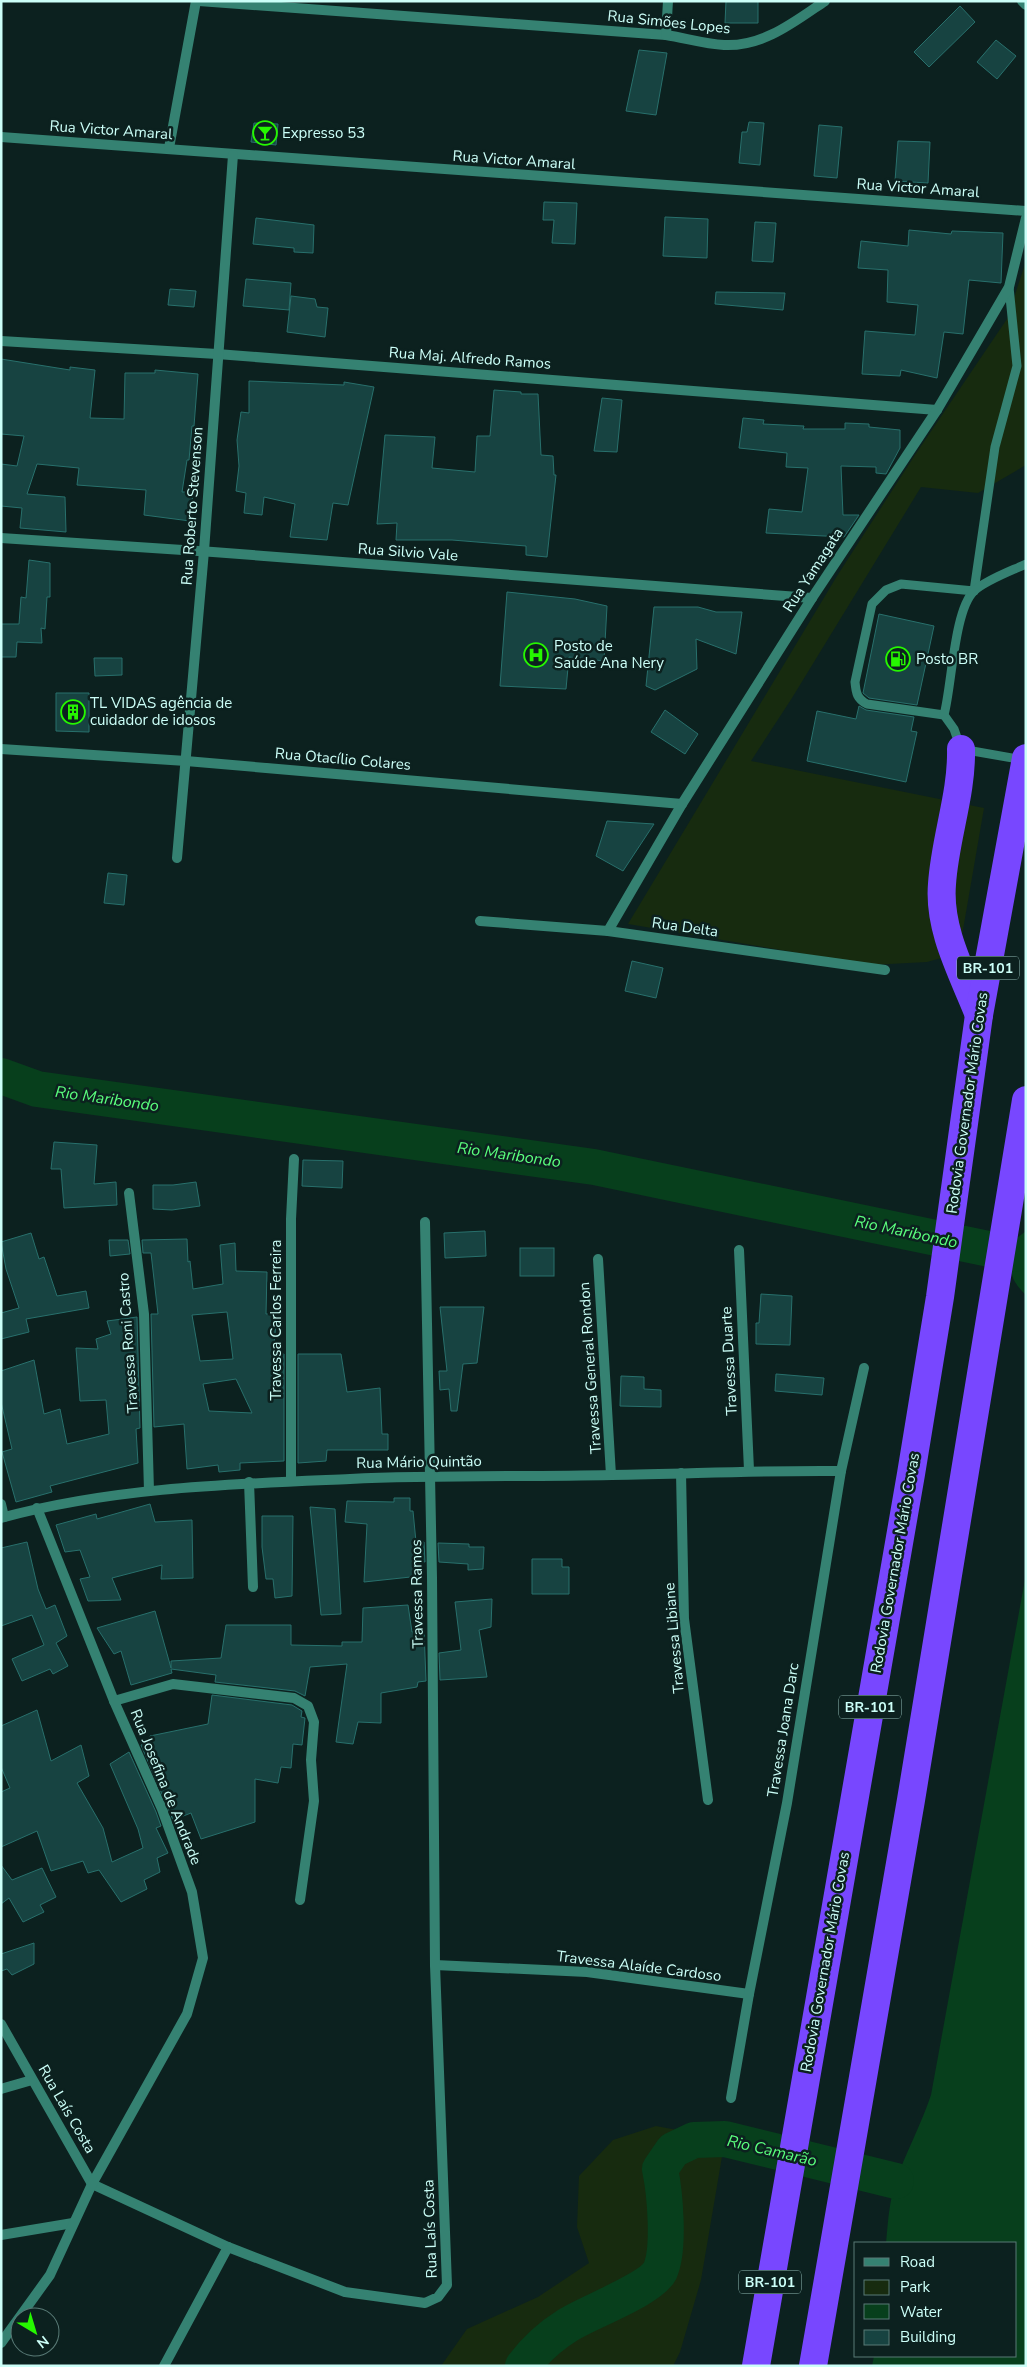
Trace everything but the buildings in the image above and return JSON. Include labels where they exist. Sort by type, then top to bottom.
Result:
[{"type":"highway","points":[[961,749],[962,772],[942,885],[944,920],[949,940],[980,1015]]},
{"type":"highway","name":"Rodovia Governador Mário Covas","points":[[756,2366],[911,1474],[940,1297],[980,1015],[1026,759]]},
{"type":"highway","points":[[813,2366],[911,1800],[1026,1100]]},
{"type":"street","name":"Rua Simões Lopes","points":[[197,1],[666,35],[723,45],[746,44],[766,38],[790,25],[825,1]]},
{"type":"street","points":[[169,148],[197,1]]},
{"type":"street","points":[[666,35],[668,1]]},
{"type":"street","points":[[1022,1],[1026,5]]},
{"type":"street","name":"Rua Victor Amaral","points":[[1,137],[1026,211]]},
{"type":"street","name":"Rua Roberto Stevenson","points":[[177,858],[204,551],[232,155]]},
{"type":"street","name":"Rua Yamagata","points":[[608,931],[682,804],[812,598],[937,410],[1009,288],[1026,218]]},
{"type":"street","name":"Rua Maj. Alfredo Ramos","points":[[1,341],[217,354],[937,410]]},
{"type":"street","name":"Rua Silvio Vale","points":[[1,538],[204,551],[812,598]]},
{"type":"street","name":"Rua Otacílio Colares","points":[[1,749],[186,761],[682,804]]},
{"type":"street","name":"Rua Delta","points":[[480,921],[608,931],[885,970]]},
{"type":"street","name":"Travessa Carlos Ferreira","points":[[291,1482],[290,1219],[294,1159]]},
{"type":"street","name":"Travessa Roni Castro","points":[[129,1193],[144,1314],[149,1491]]},
{"type":"street","name":"Travessa Ramos","points":[[425,1222],[432,1577],[435,1965]]},
{"type":"street","name":"Travessa Duarte","points":[[739,1250],[749,1470]]},
{"type":"street","name":"Travessa General Rondon","points":[[598,1259],[611,1475]]},
{"type":"street","name":"Travessa Joana Darc","points":[[731,2098],[748,1994],[787,1803],[841,1471],[864,1368]]},
{"type":"street","name":"Rua Mário Quintão","points":[[3,1518],[37,1508],[149,1491],[249,1482],[429,1476],[611,1475],[749,1470],[841,1471]]},
{"type":"street","name":"Travessa Libiane","points":[[681,1473],[684,1619],[708,1800]]},
{"type":"street","points":[[249,1482],[253,1587]]},
{"type":"street","points":[[1,1504],[3,1518]]},
{"type":"street","name":"Rua Josefina de Andrade","points":[[1,2343],[50,2274],[92,2184],[187,2014],[203,1958],[192,1892],[162,1809],[114,1701],[37,1508]]},
{"type":"street","points":[[114,1701],[173,1684],[294,1698],[308,1706],[314,1722],[311,1760],[314,1801],[300,1900]]},
{"type":"street","name":"Travessa Alaíde Cardoso","points":[[435,1965],[587,1972],[748,1994]]},
{"type":"street","name":"Rua Laís Costa","points":[[1,2024],[92,2184],[228,2247],[345,2292],[425,2303],[438,2297],[447,2286],[435,1965]]},
{"type":"street","points":[[1,2089],[32,2080]]},
{"type":"street","points":[[1,2235],[73,2223]]},
{"type":"street","points":[[164,2366],[228,2247]]},
{"type":"lane","points":[[944,715],[950,692],[960,614],[974,591],[995,447],[1017,366],[1009,288]]},
{"type":"lane","points":[[1026,564],[974,591],[901,584],[886,590],[872,604],[855,682],[856,694],[861,701],[867,704],[944,715],[954,729],[961,749],[1026,759]]},
{"type":"green space","points":[[1026,261],[1026,465],[978,493],[921,487],[792,698],[751,761],[984,808],[959,953],[927,962],[870,965],[628,924],[837,576],[915,455],[1007,319]]},
{"type":"green space","points":[[656,2126],[725,2139],[701,2280],[680,2352],[673,2366],[441,2366],[467,2329],[538,2297],[589,2263],[577,2227],[579,2176],[613,2140]]},
{"type":"water","points":[[1026,1231],[1026,1295],[1019,1288],[1011,1269],[1017,1238]]},
{"type":"water","points":[[1026,1574],[1026,2366],[872,2366],[874,2357],[1017,2357],[1017,2242],[886,2242],[889,2212],[894,2189],[931,2095]]},
{"type":"waterway","name":"Rio Maribondo","points":[[1,1076],[37,1089],[594,1167],[1013,1254]]},
{"type":"waterway","name":"Rio Camarão","points":[[523,2366],[538,2349],[562,2329],[644,2286],[660,2271],[666,2235],[664,2192],[660,2169],[673,2150],[694,2140],[725,2139],[896,2181]]},
{"type":"place","name":"Expresso 53","points":[[265,133]]},
{"type":"place","name":"Posto de Saúde Ana Nery","points":[[536,655]]},
{"type":"place","name":"Posto BR","points":[[898,659]]},
{"type":"place","name":"TL VIDAS agência de cuidador de idosos","points":[[73,712]]}]
